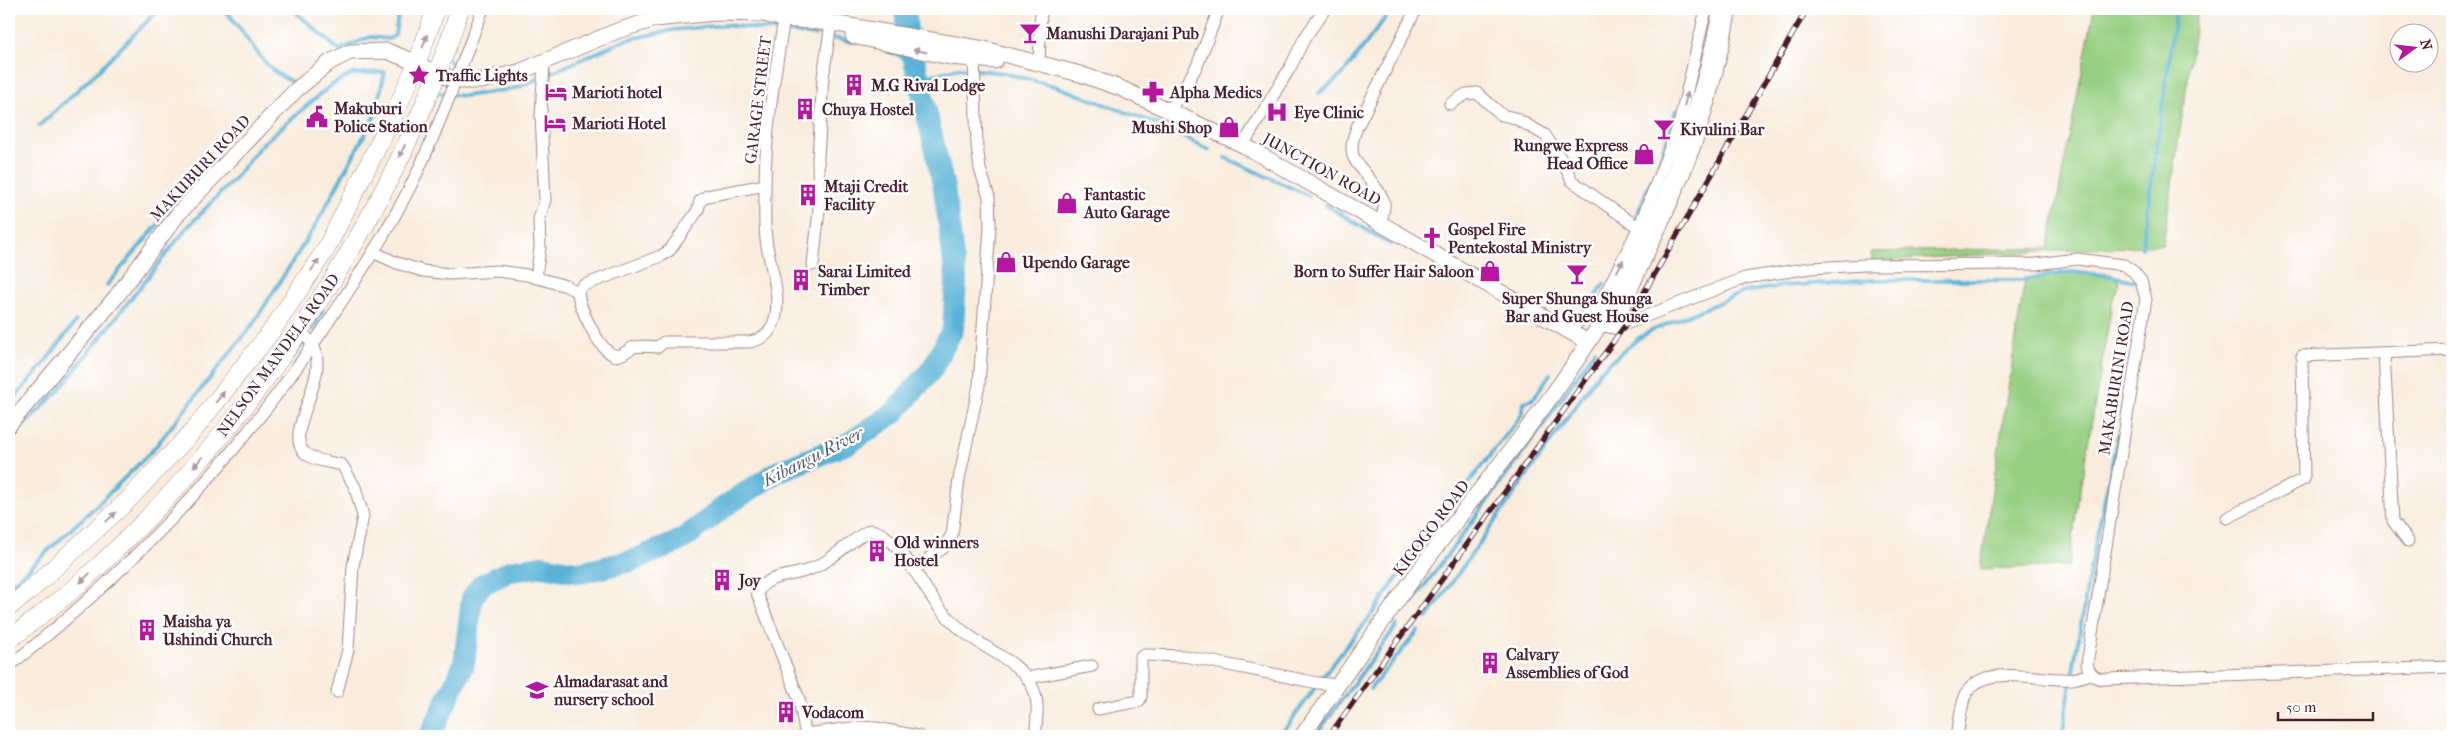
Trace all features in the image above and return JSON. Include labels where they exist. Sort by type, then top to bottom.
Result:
[{"type":"main road","name":"NELSON MANDELA ROAD","points":[[9,607],[27,594],[126,502],[193,431],[272,329],[326,249],[417,63],[436,9]]},
{"type":"main road","name":"NELSON MANDELA ROAD","points":[[9,640],[80,584],[158,506],[213,445],[300,330],[343,263],[379,198],[420,113],[448,46],[460,9]]},
{"type":"main road","name":"KIGOGO ROAD","points":[[1302,736],[1443,539],[1519,442],[1588,342],[1624,282],[1644,231],[1683,153],[1720,9]]},
{"type":"main road","points":[[417,63],[435,74],[456,80],[480,81],[544,62],[655,19],[696,11],[764,11],[784,19],[811,20],[889,39]]},
{"type":"main road","points":[[811,20],[830,30],[951,50]]},
{"type":"main road","name":"JUNCTION ROAD","points":[[951,50],[984,49],[1080,74],[1170,110],[1243,145],[1381,222],[1588,342]]},
{"type":"main road","name":"JUNCTION ROAD","points":[[951,50],[974,58],[1008,62],[1024,60]]},
{"type":"main road","name":"MAKUBURI ROAD","points":[[9,425],[116,297],[178,214],[296,90],[330,62],[350,52],[387,51],[417,63]]},
{"type":"street","points":[[9,666],[53,631],[162,531],[198,493],[258,422],[313,346],[373,252],[416,175],[456,80],[483,9]]},
{"type":"street","points":[[1039,64],[1041,9]]},
{"type":"street","points":[[1170,110],[1197,66],[1219,9]]},
{"type":"street","points":[[1243,145],[1292,66],[1304,39],[1325,9]]},
{"type":"street","points":[[1381,222],[1384,206],[1383,197],[1368,176],[1357,167],[1350,147],[1357,127],[1416,9]]},
{"type":"street","points":[[1569,330],[1600,304],[1644,231],[1679,124],[1706,9]]},
{"type":"street","points":[[1598,325],[1615,328],[1663,223],[1699,135],[1723,49],[1731,9]]},
{"type":"street","name":"GARAGE STREET","points":[[765,185],[707,196],[700,201],[698,210],[670,250],[661,256],[582,286],[578,292],[583,312],[592,329],[608,351],[614,355],[620,355],[636,346],[658,347],[664,342],[749,342],[760,339],[770,330],[776,310],[774,277],[766,240],[766,156],[774,79],[784,19]]},
{"type":"street","points":[[813,265],[819,210],[818,158],[823,77],[830,30]]},
{"type":"street","points":[[913,570],[943,548],[952,535],[959,479],[979,385],[986,308],[989,197],[980,169],[977,146],[974,58]]},
{"type":"street","points":[[536,278],[540,248],[539,219],[545,200],[541,115],[544,62]]},
{"type":"street","points":[[1450,104],[1466,94],[1477,93],[1502,115],[1515,118],[1545,135],[1563,162],[1572,181],[1644,231]]},
{"type":"street","points":[[373,252],[423,272],[450,274],[497,271],[536,278],[566,286],[578,292]]},
{"type":"street","name":"MAKABURINI ROAD","points":[[1615,328],[1745,278],[1811,268],[1865,265],[2036,264],[2077,259],[2124,265],[2134,272],[2141,281],[2146,304],[2086,664],[2090,674]]},
{"type":"street","points":[[300,330],[313,346],[317,366],[316,380],[299,426],[300,446],[306,454],[342,465],[356,487],[363,516],[353,566],[348,650],[337,692]]},
{"type":"street","points":[[2227,518],[2304,479],[2302,356],[2452,350]]},
{"type":"street","points":[[2384,352],[2393,521],[2408,542]]},
{"type":"street","points":[[918,736],[876,728],[859,727],[806,735],[799,699],[789,668],[759,600],[757,593],[761,585],[768,580],[797,574],[823,564],[870,530],[881,534],[896,545],[930,597],[954,624],[1008,662],[1027,678],[1035,692],[1037,704],[1035,736]]},
{"type":"street","points":[[1098,709],[1139,700],[1142,697],[1140,667],[1141,657],[1145,655],[1184,656],[1318,683],[1338,685]]},
{"type":"street","points":[[1027,678],[1092,666]]},
{"type":"street","points":[[1957,736],[1965,698],[1973,686],[1979,682],[2000,676],[2071,679],[2090,674],[2100,679],[2452,667]]},
{"type":"green space","points":[[2094,9],[2198,9],[2163,245],[1872,261],[1871,252],[2048,248]]},
{"type":"green space","points":[[2069,271],[2106,274],[2120,281],[2113,299],[2077,507],[2069,566],[1980,569],[2025,279]]},
{"type":"waterway","points":[[39,126],[98,71],[159,9]]},
{"type":"waterway","points":[[224,9],[267,64],[276,73],[294,83]]},
{"type":"waterway","points":[[292,9],[339,50],[370,37],[389,39],[395,35],[399,9]]},
{"type":"waterway","points":[[664,11],[673,9]]},
{"type":"waterway","points":[[781,9],[811,14]]},
{"type":"waterway","name":"Kibangu River","points":[[430,736],[464,664],[472,598],[481,585],[510,571],[543,566],[580,573],[631,561],[673,544],[686,537],[724,507],[777,472],[849,443],[894,413],[932,369],[953,329],[956,279],[944,188],[907,29],[905,9]]},
{"type":"waterway","points":[[1319,93],[1342,75],[1392,9]]},
{"type":"waterway","points":[[2142,248],[2176,9]]},
{"type":"waterway","points":[[436,95],[437,93],[465,96],[517,88],[625,40],[674,30],[725,25],[815,35]]},
{"type":"waterway","points":[[833,38],[852,42]]},
{"type":"waterway","points":[[888,50],[915,63],[930,76],[959,68],[1004,73],[1058,87],[1160,125],[1209,150]]},
{"type":"waterway","points":[[447,58],[457,69]]},
{"type":"waterway","points":[[9,440],[59,390],[185,230],[234,179],[262,144],[330,86],[352,74],[385,72],[374,117],[317,223],[253,324],[152,451],[9,587]]},
{"type":"waterway","points":[[1659,162],[1676,110]]},
{"type":"waterway","points":[[107,285],[182,196],[221,158]]},
{"type":"waterway","points":[[1226,158],[1309,196]]},
{"type":"waterway","points":[[1636,218],[1651,180]]},
{"type":"waterway","points":[[1326,205],[1390,244]]},
{"type":"waterway","points":[[1427,618],[1600,371],[1639,338],[1653,330],[1744,292],[1782,286],[1873,280],[2022,280],[2070,272],[2107,275],[2135,281]]},
{"type":"waterway","points":[[1590,305],[1604,284]]},
{"type":"waterway","points":[[313,330],[323,310]]},
{"type":"waterway","points":[[9,404],[42,366],[76,321]]},
{"type":"waterway","points":[[282,369],[303,344]]},
{"type":"waterway","points":[[1412,603],[1539,431],[1595,350]]},
{"type":"waterway","points":[[1434,527],[1521,416],[1524,402],[1533,399],[1550,374]]},
{"type":"waterway","points":[[2062,736],[2090,570],[2118,436]]},
{"type":"waterway","points":[[1372,614],[1430,531]]},
{"type":"waterway","points":[[1280,736],[1336,659],[1370,617]]},
{"type":"waterway","points":[[1315,736],[1397,625]]},
{"type":"waterway","points":[[1370,689],[1418,631]]},
{"type":"railway","points":[[1329,736],[1626,324],[1807,9]]},
{"type":"place","name":"Manushi Darajani Pub","points":[[1030,33]]},
{"type":"place","name":"Traffic Lights","points":[[419,75]]},
{"type":"place","name":"M.G Rival Lodge","points":[[854,85]]},
{"type":"place","name":"Marioti hotel","points":[[556,92]]},
{"type":"place","name":"Alpha Medics","points":[[1153,92]]},
{"type":"place","name":"Chuya Hostel","points":[[805,109]]},
{"type":"place","name":"Eye Clinic","points":[[1277,112]]},
{"type":"place","name":"Makuburi Police Station","points":[[317,117]]},
{"type":"place","name":"Marioti Hotel","points":[[555,123]]},
{"type":"place","name":"Mushi Shop","points":[[1229,127]]},
{"type":"place","name":"Kivulini Bar","points":[[1664,129]]},
{"type":"place","name":"Rungwe Express Head Office","points":[[1644,154]]},
{"type":"place","name":"Mtaji Credit Facility","points":[[808,195]]},
{"type":"place","name":"Fantastic Auto Garage","points":[[1067,203]]},
{"type":"place","name":"Gospel Fire Pentekostal Ministry","points":[[1432,238]]},
{"type":"place","name":"Upendo Garage","points":[[1006,262]]},
{"type":"place","name":"Born to Suffer Hair Saloon","points":[[1490,271]]},
{"type":"place","name":"Super Shunga Shunga Bar and Guest House","points":[[1577,274]]},
{"type":"place","name":"Sarai Limited Timber","points":[[801,280]]},
{"type":"place","name":"Old winners Hostel","points":[[877,551]]},
{"type":"place","name":"Joy","points":[[722,580]]},
{"type":"place","name":"Maisha ya Ushindi Church","points":[[147,630]]},
{"type":"place","name":"Calvary Assemblies of God","points":[[1490,663]]},
{"type":"place","name":"Almadarasat and nursery school","points":[[537,690]]},
{"type":"place","name":"Vodacom","points":[[786,712]]}]
